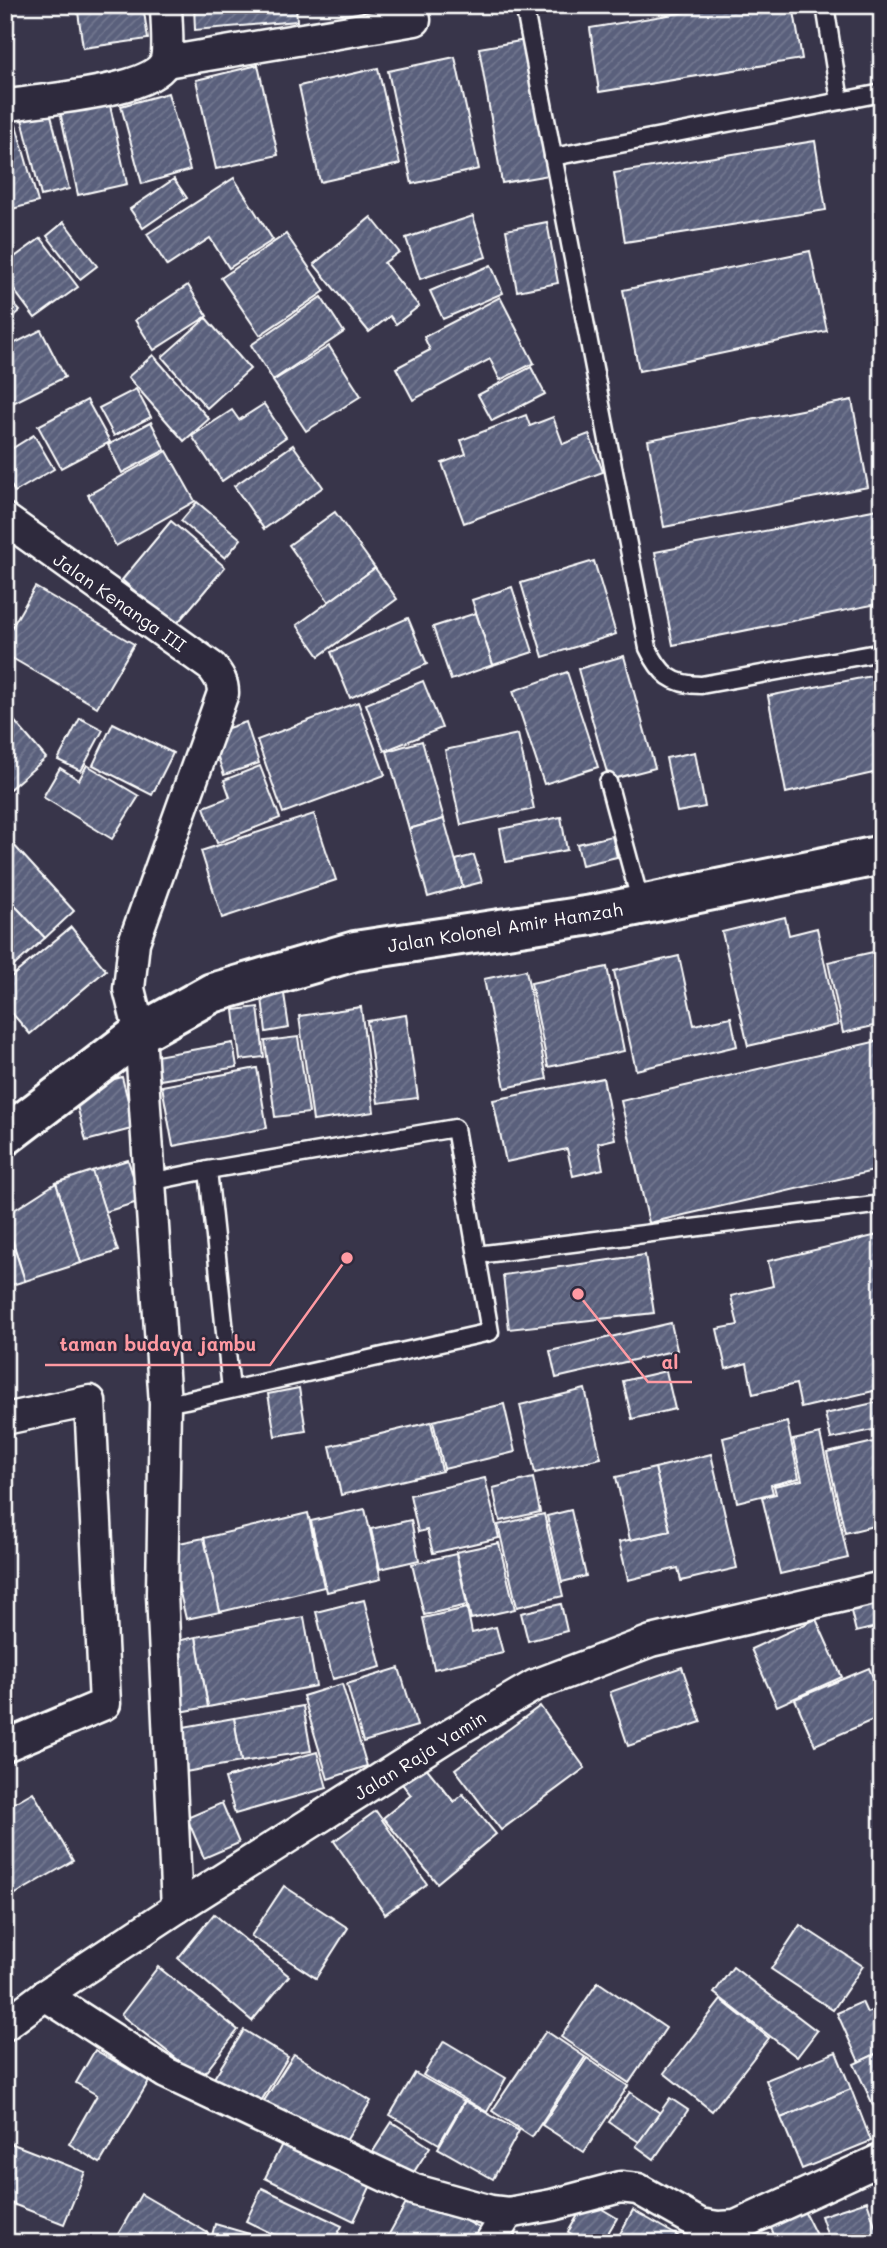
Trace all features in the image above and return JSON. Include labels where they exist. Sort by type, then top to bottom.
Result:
[{"type":"street","points":[[166,5],[166,62]]},
{"type":"street","points":[[6,104],[120,88],[147,79],[166,62],[415,20]]},
{"type":"street","name":"Jalan Kenanga III","points":[[5,519],[212,667],[220,676],[223,693],[134,942],[129,989],[140,1033]]},
{"type":"street","name":"Jalan Kolonel Amir Hamzah","points":[[5,1136],[140,1033],[212,993],[355,951],[641,905],[882,855]]},
{"type":"street","points":[[140,1033],[165,1404],[162,1594],[177,1908]]},
{"type":"street","points":[[5,1419],[90,1401],[104,1704],[5,1746]]},
{"type":"street","name":"Jalan Raja Yamin","points":[[5,2025],[45,1995],[177,1908],[446,1737],[536,1685],[651,1641],[882,1587]]},
{"type":"street","points":[[45,1995],[166,2073],[415,2190],[491,2211],[508,2213],[552,2205],[620,2187],[638,2189],[700,2224],[736,2226],[882,2159]]},
{"type":"street","points":[[490,2243],[508,2213]]},
{"type":"lane","points":[[524,5],[648,648],[656,665],[668,677],[684,685],[701,685],[882,652]]},
{"type":"lane","points":[[825,5],[840,101]]},
{"type":"lane","points":[[553,157],[882,93]]},
{"type":"lane","points":[[608,782],[641,905]]},
{"type":"lane","points":[[150,1182],[455,1128],[490,1332],[165,1404]]},
{"type":"lane","points":[[208,1170],[231,1390]]},
{"type":"lane","points":[[477,1255],[882,1204]]},
{"type":"building","points":[[77,5],[143,5],[148,39],[83,48]]},
{"type":"building","points":[[194,5],[296,5],[297,21],[195,30]]},
{"type":"building","points":[[728,5],[793,5],[802,59],[599,92],[590,28]]},
{"type":"building","points":[[526,40],[549,175],[502,183],[479,48]]},
{"type":"building","points":[[455,57],[479,169],[412,184],[388,71]]},
{"type":"building","points":[[258,65],[278,155],[216,169],[196,80]]},
{"type":"building","points":[[378,68],[400,164],[320,182],[299,86]]},
{"type":"building","points":[[168,93],[190,170],[142,184],[121,106]]},
{"type":"building","points":[[108,96],[127,184],[78,195],[59,107]]},
{"type":"building","points":[[50,111],[69,189],[41,196],[22,119]]},
{"type":"building","points":[[16,125],[38,202],[5,211],[5,129]]},
{"type":"building","points":[[815,141],[826,210],[625,242],[614,173]]},
{"type":"building","points":[[234,178],[273,240],[229,268],[210,238],[167,266],[147,234]]},
{"type":"building","points":[[174,179],[187,198],[143,228],[130,209]]},
{"type":"building","points":[[473,216],[486,257],[420,279],[406,238]]},
{"type":"building","points":[[371,217],[399,252],[384,263],[419,306],[396,324],[390,316],[369,332],[314,264]]},
{"type":"building","points":[[64,222],[97,266],[80,279],[47,236]]},
{"type":"building","points":[[547,222],[558,283],[517,291],[506,230]]},
{"type":"building","points":[[286,234],[325,291],[260,335],[221,278]]},
{"type":"building","points":[[41,238],[78,287],[35,318],[5,278],[5,264]]},
{"type":"building","points":[[810,251],[827,331],[639,371],[623,290]]},
{"type":"building","points":[[491,265],[503,293],[443,319],[430,291]]},
{"type":"building","points":[[188,285],[207,316],[154,350],[135,320]]},
{"type":"building","points":[[5,294],[20,311],[5,324]]},
{"type":"building","points":[[321,297],[344,332],[273,380],[251,345]]},
{"type":"building","points":[[500,297],[534,363],[500,380],[490,359],[413,400],[396,368],[430,350],[424,337]]},
{"type":"building","points":[[206,318],[250,369],[207,408],[162,357]]},
{"type":"building","points":[[41,330],[65,377],[5,407],[5,348]]},
{"type":"building","points":[[329,346],[361,396],[306,431],[273,381]]},
{"type":"building","points":[[153,355],[209,419],[184,441],[128,377]]},
{"type":"building","points":[[531,367],[545,394],[492,421],[478,395]]},
{"type":"building","points":[[136,389],[151,417],[114,436],[99,408]]},
{"type":"building","points":[[87,400],[110,442],[61,468],[38,426]]},
{"type":"building","points":[[852,400],[868,487],[664,527],[648,440]]},
{"type":"building","points":[[264,404],[286,437],[222,481],[192,436],[232,410],[239,420]]},
{"type":"building","points":[[526,415],[530,426],[553,417],[563,444],[589,434],[603,472],[464,523],[442,463],[466,454],[461,440]]},
{"type":"building","points":[[151,422],[165,450],[122,473],[108,445]]},
{"type":"building","points":[[34,435],[54,469],[15,492],[5,476],[5,453]]},
{"type":"building","points":[[293,445],[323,487],[264,529],[234,486]]},
{"type":"building","points":[[167,451],[195,501],[116,546],[88,495]]},
{"type":"building","points":[[197,502],[241,539],[225,558],[181,521]]},
{"type":"building","points":[[878,509],[882,530],[882,603],[673,645],[655,552]]},
{"type":"building","points":[[335,512],[375,568],[329,602],[289,545]]},
{"type":"building","points":[[171,521],[225,567],[175,626],[122,580]]},
{"type":"building","points":[[594,561],[616,634],[543,657],[521,583]]},
{"type":"building","points":[[375,568],[397,599],[319,656],[297,625]]},
{"type":"building","points":[[35,587],[134,644],[97,707],[5,654],[5,639]]},
{"type":"building","points":[[512,587],[533,652],[493,665],[472,600]]},
{"type":"building","points":[[476,613],[493,665],[451,680],[433,627]]},
{"type":"building","points":[[408,618],[427,664],[350,698],[331,652]]},
{"type":"building","points":[[624,656],[655,768],[609,780],[578,669]]},
{"type":"building","points":[[567,672],[598,767],[544,784],[513,691]]},
{"type":"building","points":[[882,674],[882,771],[786,793],[768,696]]},
{"type":"building","points":[[423,681],[442,728],[384,751],[366,704]]},
{"type":"building","points":[[358,702],[385,775],[283,813],[257,740]]},
{"type":"building","points":[[5,710],[46,758],[5,793]]},
{"type":"building","points":[[80,718],[103,730],[81,771],[58,760]]},
{"type":"building","points":[[246,722],[259,763],[224,775],[210,734]]},
{"type":"building","points":[[113,723],[173,753],[152,795],[93,765]]},
{"type":"building","points":[[518,734],[534,809],[461,825],[445,750]]},
{"type":"building","points":[[422,741],[444,819],[409,829],[387,751]]},
{"type":"building","points":[[695,752],[705,807],[677,812],[666,758]]},
{"type":"building","points":[[87,765],[139,796],[112,839],[43,797],[60,768],[79,780]]},
{"type":"building","points":[[260,766],[280,818],[217,843],[204,807],[230,797],[224,780]]},
{"type":"building","points":[[314,814],[336,880],[222,918],[201,851]]},
{"type":"building","points":[[561,817],[567,850],[506,862],[500,829]]},
{"type":"building","points":[[444,819],[463,887],[428,897],[409,829]]},
{"type":"building","points":[[612,836],[617,857],[582,865],[577,844]]},
{"type":"building","points":[[12,843],[74,911],[45,938],[5,895],[5,848]]},
{"type":"building","points":[[474,855],[482,882],[463,887],[456,860]]},
{"type":"building","points":[[5,895],[45,938],[5,974]]},
{"type":"building","points":[[785,917],[789,935],[817,928],[838,1025],[748,1046],[722,932]]},
{"type":"building","points":[[71,927],[106,970],[30,1034],[5,1005],[5,982]]},
{"type":"building","points":[[882,950],[882,1024],[843,1033],[828,962]]},
{"type":"building","points":[[679,956],[694,1025],[731,1017],[737,1046],[636,1070],[614,971]]},
{"type":"building","points":[[607,967],[624,1051],[548,1067],[531,983]]},
{"type":"building","points":[[526,970],[547,1079],[505,1088],[484,979]]},
{"type":"building","points":[[283,987],[289,1028],[266,1032],[261,989]]},
{"type":"building","points":[[258,1007],[264,1057],[240,1060],[234,1010]]},
{"type":"building","points":[[361,1007],[374,1112],[313,1121],[299,1016]]},
{"type":"building","points":[[406,1015],[418,1098],[378,1103],[367,1021]]},
{"type":"building","points":[[298,1037],[309,1113],[275,1117],[265,1041]]},
{"type":"building","points":[[882,1040],[882,1169],[649,1223],[621,1101]]},
{"type":"building","points":[[233,1043],[237,1067],[160,1080],[156,1056]]},
{"type":"building","points":[[257,1068],[267,1128],[173,1146],[162,1086]]},
{"type":"building","points":[[122,1077],[135,1128],[86,1141],[73,1090]]},
{"type":"building","points":[[603,1078],[615,1139],[598,1143],[603,1169],[573,1176],[567,1149],[506,1162],[493,1100]]},
{"type":"building","points":[[128,1160],[141,1201],[105,1212],[92,1171]]},
{"type":"building","points":[[92,1171],[118,1251],[81,1263],[56,1183]]},
{"type":"building","points":[[56,1183],[81,1263],[25,1281],[5,1216]]},
{"type":"building","points":[[5,1219],[25,1281],[5,1287]]},
{"type":"building","points":[[882,1234],[882,1389],[801,1408],[796,1384],[753,1394],[747,1363],[726,1369],[717,1329],[738,1325],[731,1296],[773,1286],[768,1261]]},
{"type":"building","points":[[645,1255],[654,1313],[509,1329],[503,1275]]},
{"type":"building","points":[[671,1323],[677,1350],[556,1378],[550,1351]]},
{"type":"building","points":[[666,1371],[675,1409],[632,1419],[623,1381]]},
{"type":"building","points":[[299,1388],[306,1431],[275,1436],[268,1394]]},
{"type":"building","points":[[585,1389],[601,1458],[535,1473],[520,1405]]},
{"type":"building","points":[[882,1401],[882,1428],[831,1439],[825,1414]]},
{"type":"building","points":[[504,1404],[515,1452],[444,1469],[433,1421]]},
{"type":"building","points":[[431,1422],[442,1471],[341,1495],[330,1446]]},
{"type":"building","points":[[787,1422],[799,1478],[771,1485],[773,1493],[737,1502],[723,1438]]},
{"type":"building","points":[[820,1434],[848,1558],[780,1574],[762,1497],[776,1494],[774,1486],[802,1480],[793,1440]]},
{"type":"building","points":[[882,1440],[882,1524],[845,1533],[827,1453]]},
{"type":"building","points":[[711,1454],[737,1568],[681,1581],[678,1568],[628,1580],[619,1542],[670,1531],[655,1468]]},
{"type":"building","points":[[655,1468],[670,1531],[630,1540],[616,1477]]},
{"type":"building","points":[[485,1478],[499,1538],[433,1553],[427,1530],[418,1532],[410,1495]]},
{"type":"building","points":[[533,1478],[540,1512],[500,1521],[493,1488]]},
{"type":"building","points":[[365,1509],[381,1579],[327,1592],[311,1521]]},
{"type":"building","points":[[571,1510],[586,1576],[562,1582],[547,1516]]},
{"type":"building","points":[[308,1513],[324,1587],[220,1612],[204,1538]]},
{"type":"building","points":[[544,1514],[563,1596],[517,1607],[498,1525]]},
{"type":"building","points":[[411,1520],[419,1560],[380,1569],[371,1529]]},
{"type":"building","points":[[204,1538],[220,1612],[186,1619],[169,1545]]},
{"type":"building","points":[[499,1543],[515,1609],[471,1619],[456,1552]]},
{"type":"building","points":[[456,1554],[467,1605],[424,1615],[412,1564]]},
{"type":"building","points":[[882,1595],[882,1650],[876,1627],[856,1632],[849,1603]]},
{"type":"building","points":[[364,1600],[381,1667],[333,1679],[316,1612]]},
{"type":"building","points":[[561,1604],[567,1631],[528,1641],[521,1613]]},
{"type":"building","points":[[467,1608],[472,1633],[496,1627],[503,1653],[434,1669],[423,1618]]},
{"type":"building","points":[[304,1617],[316,1686],[208,1707],[196,1637]]},
{"type":"building","points":[[816,1619],[842,1677],[777,1706],[751,1649]]},
{"type":"building","points":[[196,1637],[208,1707],[180,1712],[168,1643]]},
{"type":"building","points":[[682,1667],[701,1722],[628,1746],[610,1692]]},
{"type":"building","points":[[399,1668],[417,1726],[363,1742],[347,1684]]},
{"type":"building","points":[[869,1668],[882,1698],[882,1716],[815,1745],[795,1699]]},
{"type":"building","points":[[342,1684],[367,1766],[328,1779],[303,1696]]},
{"type":"building","points":[[303,1706],[311,1751],[241,1762],[234,1718]]},
{"type":"building","points":[[540,1706],[585,1768],[501,1830],[455,1769]]},
{"type":"building","points":[[234,1718],[241,1762],[185,1772],[178,1728]]},
{"type":"building","points":[[317,1752],[327,1788],[235,1814],[225,1778]]},
{"type":"building","points":[[425,1766],[454,1802],[463,1794],[496,1834],[437,1883],[383,1818],[411,1795],[402,1784]]},
{"type":"building","points":[[33,1792],[73,1861],[5,1900],[5,1808]]},
{"type":"building","points":[[222,1803],[239,1843],[204,1858],[187,1818]]},
{"type":"building","points":[[376,1811],[427,1884],[385,1914],[334,1841]]},
{"type":"building","points":[[284,1886],[348,1928],[316,1978],[251,1936]]},
{"type":"building","points":[[214,1914],[289,1976],[252,2021],[178,1958]]},
{"type":"building","points":[[800,1925],[863,1966],[833,2010],[771,1969]]},
{"type":"building","points":[[158,1967],[238,2030],[201,2078],[121,2015]]},
{"type":"building","points":[[733,1967],[817,2031],[797,2057],[714,1993]]},
{"type":"building","points":[[598,1982],[666,2028],[629,2083],[561,2037]]},
{"type":"building","points":[[721,2000],[769,2038],[712,2111],[664,2073]]},
{"type":"building","points":[[862,2002],[867,2013],[882,2006],[882,2051],[859,2062],[837,2013]]},
{"type":"building","points":[[244,2030],[288,2057],[258,2106],[214,2078]]},
{"type":"building","points":[[546,2031],[585,2057],[532,2137],[492,2111]]},
{"type":"building","points":[[444,2041],[506,2078],[487,2112],[423,2075]]},
{"type":"building","points":[[95,2050],[149,2081],[100,2163],[69,2144],[97,2095],[76,2083]]},
{"type":"building","points":[[882,2051],[882,2121],[881,2122],[854,2064]]},
{"type":"building","points":[[836,2052],[851,2089],[781,2118],[766,2080]]},
{"type":"building","points":[[294,2054],[371,2101],[339,2152],[262,2104]]},
{"type":"building","points":[[587,2058],[628,2086],[584,2152],[542,2125]]},
{"type":"building","points":[[415,2073],[464,2101],[439,2144],[390,2115]]},
{"type":"building","points":[[851,2089],[871,2141],[802,2169],[781,2118]]},
{"type":"building","points":[[630,2092],[660,2113],[639,2142],[609,2122]]},
{"type":"building","points":[[670,2098],[688,2110],[654,2159],[636,2146]]},
{"type":"building","points":[[465,2101],[519,2131],[493,2179],[438,2148]]},
{"type":"building","points":[[392,2122],[430,2147],[408,2181],[370,2156]]},
{"type":"building","points":[[5,2141],[85,2172],[64,2224],[5,2201]]},
{"type":"building","points":[[283,2142],[371,2185],[354,2221],[265,2178]]},
{"type":"building","points":[[262,2188],[342,2226],[333,2243],[291,2243],[246,2221]]},
{"type":"building","points":[[413,2191],[488,2233],[482,2243],[384,2243]]},
{"type":"building","points":[[141,2194],[208,2233],[202,2243],[124,2243],[116,2238]]},
{"type":"building","points":[[587,2200],[617,2218],[602,2243],[587,2243],[568,2232]]},
{"type":"building","points":[[867,2201],[881,2243],[830,2243],[821,2216]]},
{"type":"building","points":[[802,2207],[820,2243],[778,2243],[769,2224]]},
{"type":"building","points":[[633,2210],[678,2236],[674,2243],[615,2243]]},
{"type":"building","points":[[215,2224],[270,2240],[269,2243],[210,2243]]},
{"type":"place","name":"taman budaya jambu","points":[[347,1258]]},
{"type":"place","name":"al","points":[[578,1294]]}]
